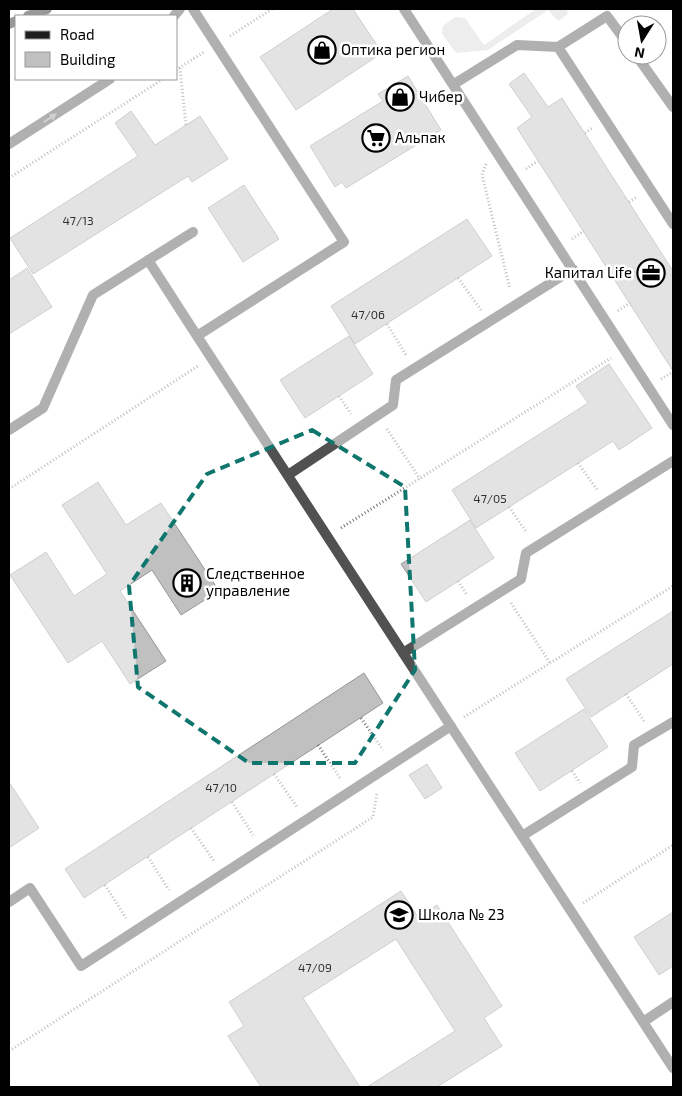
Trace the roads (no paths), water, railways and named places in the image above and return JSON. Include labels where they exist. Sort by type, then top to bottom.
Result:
[{"type":"main road","points":[[31,15],[47,9]]},
{"type":"street","points":[[193,9],[344,242],[197,336]]},
{"type":"street","points":[[404,9],[673,425]]},
{"type":"street","points":[[454,84],[517,45],[558,47],[604,12],[617,30]]},
{"type":"street","points":[[558,47],[673,224]]},
{"type":"street","points":[[643,65],[673,106]]},
{"type":"street","points":[[9,144],[108,80]]},
{"type":"street","points":[[9,430],[44,408],[93,295],[193,232]]},
{"type":"street","points":[[148,260],[673,1068]]},
{"type":"street","points":[[288,475],[393,405],[396,380],[572,269]]},
{"type":"street","points":[[403,653],[521,579],[526,553],[673,461]]},
{"type":"street","points":[[522,836],[632,767],[634,745],[673,722]]},
{"type":"street","points":[[9,902],[30,888],[81,966],[451,726]]},
{"type":"street","points":[[643,1022],[673,1002]]},
{"type":"place","name":"Оптика регион","points":[[322,50]]},
{"type":"place","name":"Чибер","points":[[400,97]]},
{"type":"place","name":"Альпак","points":[[376,138]]},
{"type":"place","name":"Капитал Life","points":[[651,273]]},
{"type":"place","name":"Следственное управление","points":[[187,583]]},
{"type":"place","name":"Школа № 23","points":[[399,915]]}]
